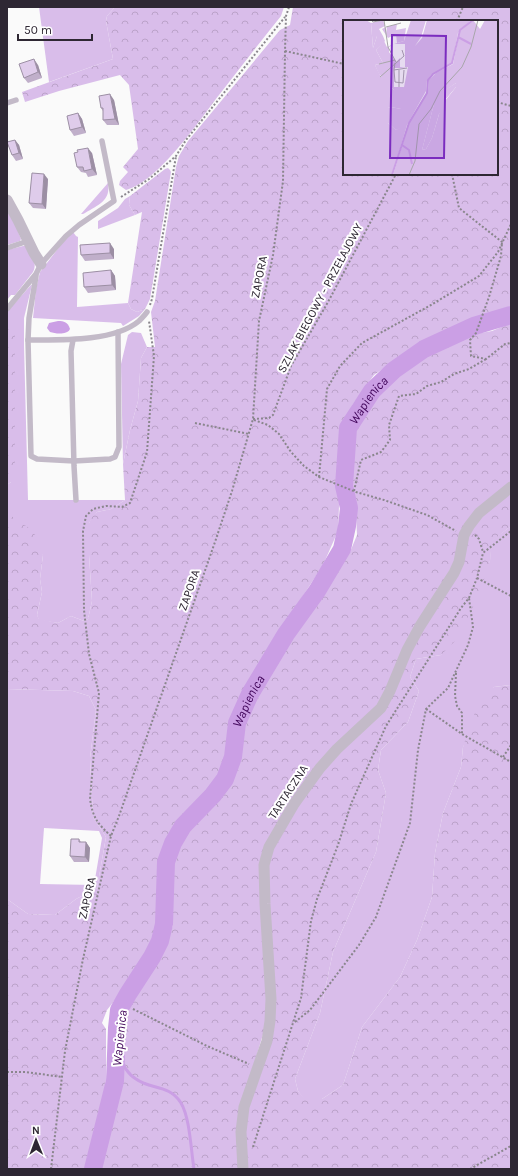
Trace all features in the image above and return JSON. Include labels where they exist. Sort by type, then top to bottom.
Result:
[{"type":"street","points":[[7,200],[34,253],[39,269]]},
{"type":"street","name":"TARTACZNA","points":[[243,1169],[241,1132],[242,1116],[267,1041],[271,999],[264,878],[264,865],[269,847],[294,804],[320,768],[337,749],[381,708],[407,650],[459,562],[464,535],[469,526],[480,513],[511,487]]},
{"type":"lane","points":[[7,103],[16,100]]},
{"type":"lane","points":[[7,309],[66,236],[78,225],[114,201],[102,141]]},
{"type":"lane","points":[[7,248],[28,241]]},
{"type":"lane","points":[[39,269],[29,318],[28,340],[31,456],[37,459],[74,461],[110,459],[115,457],[118,453],[118,332]]},
{"type":"lane","points":[[28,340],[73,340],[118,332],[138,321],[147,312]]},
{"type":"lane","points":[[73,340],[71,351],[76,500]]},
{"type":"path","name":"ZAPORA","points":[[51,1169],[65,1052],[83,959],[111,836],[122,809],[216,542],[253,419],[259,321],[273,255],[283,181],[286,16],[289,7]]},
{"type":"path","points":[[457,20],[463,7]]},
{"type":"path","points":[[114,201],[149,179],[176,156],[186,140],[286,16]]},
{"type":"path","points":[[285,51],[343,64]]},
{"type":"path","points":[[498,102],[511,106]]},
{"type":"path","points":[[111,836],[104,830],[93,815],[90,799],[99,694],[89,654],[84,610],[83,531],[86,516],[93,509],[106,506],[122,507],[130,503],[147,452],[154,356],[147,312],[152,299],[176,156]]},
{"type":"path","name":"SZLAK BIEGOWY - PRZEŁAJOWY","points":[[253,419],[269,418],[272,415],[291,366],[328,302],[395,175]]},
{"type":"path","points":[[452,175],[459,208],[502,242]]},
{"type":"path","points":[[319,477],[327,389],[340,366],[362,343],[431,305],[479,276],[498,252],[511,224]]},
{"type":"path","points":[[486,359],[471,356],[470,340],[476,333],[488,297],[501,256],[502,242]]},
{"type":"path","points":[[354,491],[361,460],[381,452],[390,440],[389,425],[399,396],[416,394],[427,386],[442,382],[454,374],[469,369],[486,359],[505,344],[511,343]]},
{"type":"path","points":[[252,1150],[301,998],[311,921],[317,899],[338,845],[351,804],[386,726],[461,608],[469,598],[477,578],[484,553],[480,539],[474,535],[464,535],[427,515],[354,491],[319,477],[304,466],[291,452],[278,434],[268,425],[253,419]]},
{"type":"path","points":[[195,423],[249,434]]},
{"type":"path","points":[[484,553],[511,531]]},
{"type":"path","points":[[477,578],[511,596]]},
{"type":"path","points":[[294,1023],[310,1010],[359,945],[376,917],[410,823],[418,750],[426,709],[448,688],[468,645],[473,627],[469,598]]},
{"type":"path","points":[[456,672],[455,696],[462,713],[462,734]]},
{"type":"path","points":[[426,709],[462,734],[511,762]]},
{"type":"path","points":[[503,757],[511,745]]},
{"type":"path","points":[[133,1008],[207,1046],[258,1067]]},
{"type":"path","points":[[7,1072],[26,1072],[62,1077]]},
{"type":"path","points":[[470,1169],[511,1146]]},
{"type":"green space","points":[[39,7],[115,7],[107,16],[106,21],[113,59],[49,82]]},
{"type":"green space","points":[[115,7],[284,7],[281,16],[177,149],[152,175],[139,184],[126,190],[119,185],[120,181],[128,172],[123,167],[138,149],[129,85],[120,75],[59,91],[25,102],[22,92],[113,59],[106,21],[107,16]]},
{"type":"green space","points":[[293,7],[511,7],[511,306],[456,326],[420,343],[374,375],[353,404],[342,427],[338,465],[338,531],[323,565],[295,608],[246,690],[234,719],[228,756],[220,776],[177,825],[161,861],[159,884],[160,923],[155,940],[135,974],[107,1010],[102,1023],[106,1029],[106,1080],[98,1130],[87,1169],[7,1169],[7,899],[28,914],[55,915],[76,899],[97,888],[106,837],[93,817],[90,758],[96,710],[89,696],[73,691],[7,689],[7,513],[29,528],[39,539],[43,555],[40,579],[42,592],[37,615],[39,619],[58,623],[71,616],[84,621],[88,619],[92,601],[89,555],[89,523],[97,512],[111,509],[125,500],[123,464],[138,401],[141,358],[147,347],[155,347],[151,312],[155,301],[179,156],[188,141],[280,30],[290,25]]},
{"type":"green space","points":[[168,168],[171,172],[150,299],[145,309],[137,312],[131,309],[128,303],[142,212],[135,215],[129,205],[130,196]]},
{"type":"green space","points":[[108,183],[108,194],[102,202],[81,214]]},
{"type":"green space","points":[[130,196],[129,205],[135,215],[98,229],[98,221],[118,208],[125,199]]},
{"type":"green space","points":[[7,204],[21,239],[20,241],[7,245]]},
{"type":"green space","points":[[73,232],[78,237],[77,307],[128,303],[131,309],[137,312],[145,309],[139,316],[123,326],[121,323],[33,318],[36,289],[40,272],[67,237]]},
{"type":"green space","points":[[25,246],[33,259],[35,265],[33,272],[15,295],[11,295],[7,300],[7,250]]},
{"type":"green space","points":[[31,285],[24,318],[28,500],[125,500],[111,509],[97,512],[89,523],[89,555],[92,601],[88,619],[84,621],[71,616],[58,623],[39,620],[37,615],[42,592],[40,579],[43,555],[7,513],[7,485],[11,482],[7,312]]},
{"type":"green space","points":[[7,320],[13,322],[15,326],[15,471],[11,482],[7,485]]},
{"type":"green space","points":[[511,323],[511,484],[477,511],[458,554],[383,700],[336,748],[267,846],[267,1021],[241,1107],[240,1169],[99,1169],[108,1137],[118,1080],[125,1018],[166,946],[173,925],[169,891],[169,867],[176,849],[187,830],[218,799],[231,782],[240,758],[244,725],[255,699],[290,639],[350,552],[357,535],[352,468],[356,431],[377,395],[398,375],[425,354],[464,336],[492,331]]},
{"type":"green space","points":[[132,332],[141,333],[147,347],[141,358],[138,401],[123,464],[121,364],[128,335]]},
{"type":"green space","points":[[511,491],[511,526],[492,541],[490,561],[480,592],[458,638],[441,655],[416,659],[410,677],[419,691],[408,722],[381,750],[378,770],[386,793],[376,852],[333,952],[320,1013],[295,1079],[298,1091],[305,1099],[322,1099],[343,1085],[362,1027],[400,977],[417,940],[432,897],[435,853],[443,813],[461,767],[463,747],[472,719],[481,700],[494,687],[511,685],[511,1169],[248,1169],[244,1117],[269,1042],[268,856],[312,782],[382,710],[470,531],[479,519]]},
{"type":"green space","points":[[511,526],[511,685],[494,687],[463,747],[461,767],[443,813],[435,853],[432,897],[417,940],[400,977],[362,1027],[343,1085],[322,1099],[304,1099],[298,1091],[295,1079],[320,1013],[333,952],[376,852],[386,793],[378,770],[381,750],[408,722],[419,691],[410,677],[416,659],[441,655],[490,561],[491,541]]},
{"type":"green space","points":[[7,689],[73,691],[89,696],[96,710],[90,758],[93,817],[106,837],[97,888],[76,899],[55,915],[28,914],[7,899]],"holes":[[[44,828],[99,831],[102,838],[94,885],[40,884]]]},
{"type":"shaded area","points":[[58,321],[67,323],[70,329],[69,331],[61,334],[50,332],[47,328],[49,323]]},
{"type":"building","points":[[34,59],[38,72],[24,78],[19,64]]},
{"type":"building","points":[[110,94],[115,119],[103,120],[103,108],[101,108],[99,96]]},
{"type":"building","points":[[78,113],[82,127],[70,130],[67,116]]},
{"type":"building","points":[[15,140],[19,153],[12,155],[7,142]]},
{"type":"building","points":[[88,148],[92,169],[84,171],[83,167],[77,167],[74,153],[78,152],[77,150]]},
{"type":"building","points":[[32,173],[44,174],[42,204],[29,203]]},
{"type":"building","points":[[110,243],[110,253],[81,255],[80,245]]},
{"type":"building","points":[[111,270],[112,285],[84,287],[83,273]]},
{"type":"building","points":[[71,839],[79,839],[79,842],[86,842],[85,857],[70,856]]},
{"type":"waterway","name":"Wapienica","points":[[93,1169],[115,1081],[119,1010],[152,957],[160,941],[164,924],[166,862],[173,843],[183,826],[213,795],[225,779],[233,757],[237,723],[250,694],[286,634],[317,591],[342,549],[349,508],[344,486],[348,428],[372,391],[394,370],[424,349],[474,326],[511,315]]},
{"type":"waterway","points":[[117,1052],[125,1067],[133,1077],[148,1085],[171,1093],[181,1103],[188,1126],[194,1169]]}]
